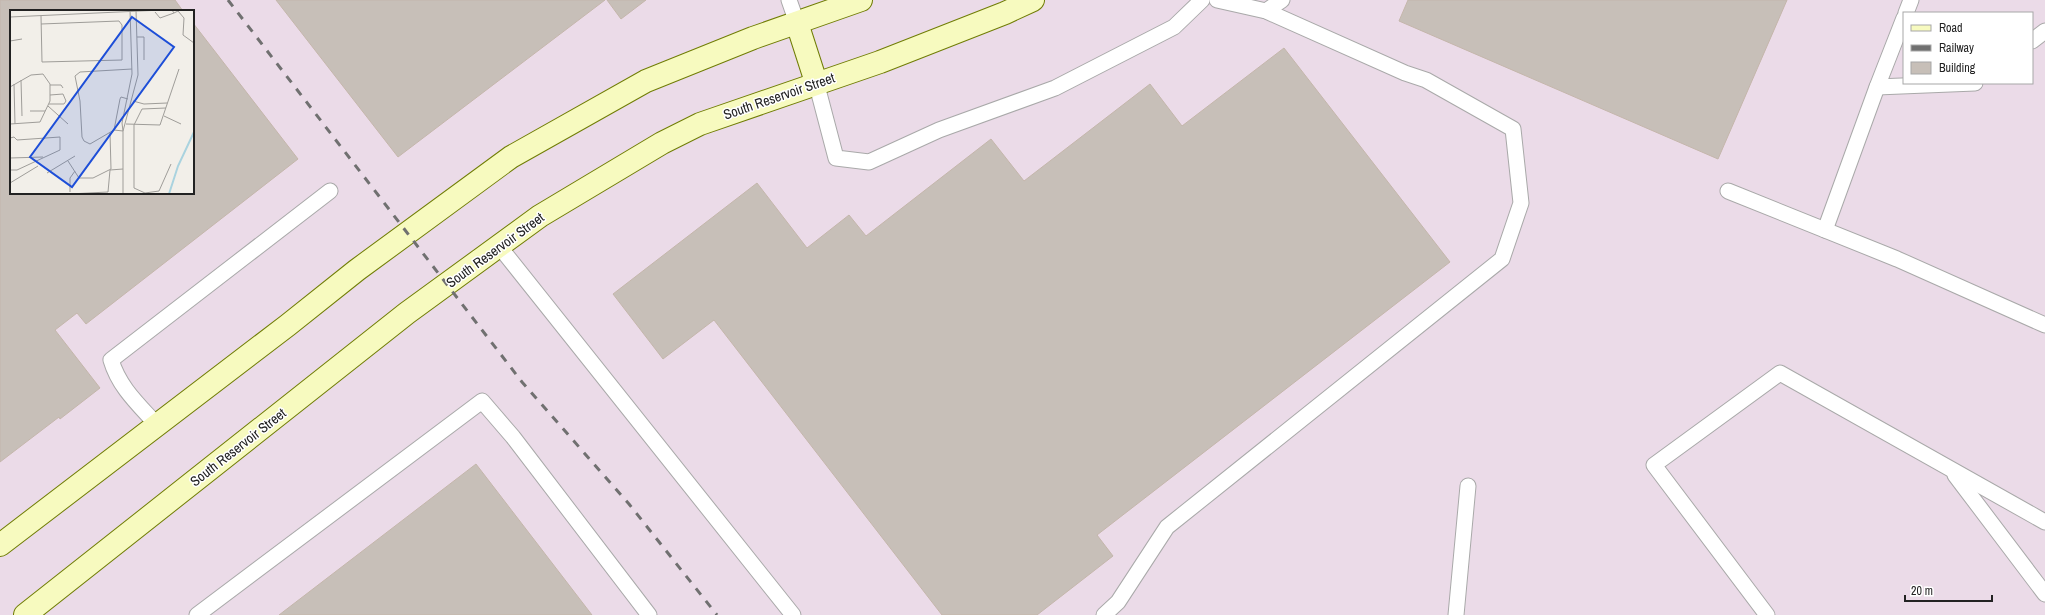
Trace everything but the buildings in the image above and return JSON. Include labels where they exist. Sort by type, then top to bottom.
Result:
[{"type":"main road","points":[[0,545],[357,270],[511,157],[646,81],[797,22],[861,0]]},
{"type":"main road","name":"South Reservoir Street","points":[[25,615],[407,313],[540,216],[662,143],[700,124],[816,82],[880,62],[1033,0]]},
{"type":"main road","points":[[797,22],[816,82]]},
{"type":"lane","points":[[789,0],[797,22]]},
{"type":"lane","points":[[816,82],[836,158],[869,162],[939,130],[1055,88],[1174,27],[1202,0]]},
{"type":"lane","points":[[1104,615],[1118,602],[1167,527],[1502,259],[1521,203],[1513,129],[1426,80],[1405,73],[1266,11],[1217,0]]},
{"type":"lane","points":[[1266,11],[1282,0]]},
{"type":"lane","points":[[1906,12],[1911,0]]},
{"type":"lane","points":[[1825,230],[1903,21]]},
{"type":"lane","points":[[2033,40],[2045,31]]},
{"type":"lane","points":[[1877,87],[1950,84]]},
{"type":"lane","points":[[157,425],[131,397],[116,376],[111,360],[330,191]]},
{"type":"lane","points":[[1728,191],[1897,259],[2045,325]]},
{"type":"lane","points":[[499,246],[793,615]]},
{"type":"lane","points":[[1766,615],[1654,466],[1780,373],[2045,522]]},
{"type":"lane","points":[[197,615],[482,401],[513,437],[649,615]]},
{"type":"lane","points":[[1951,470],[2045,594]]},
{"type":"lane","points":[[1456,615],[1468,486]]},
{"type":"shaded area","points":[[0,0],[2045,0],[2045,615],[0,615]]},
{"type":"railway","points":[[228,0],[522,382],[629,504],[717,615]]}]
